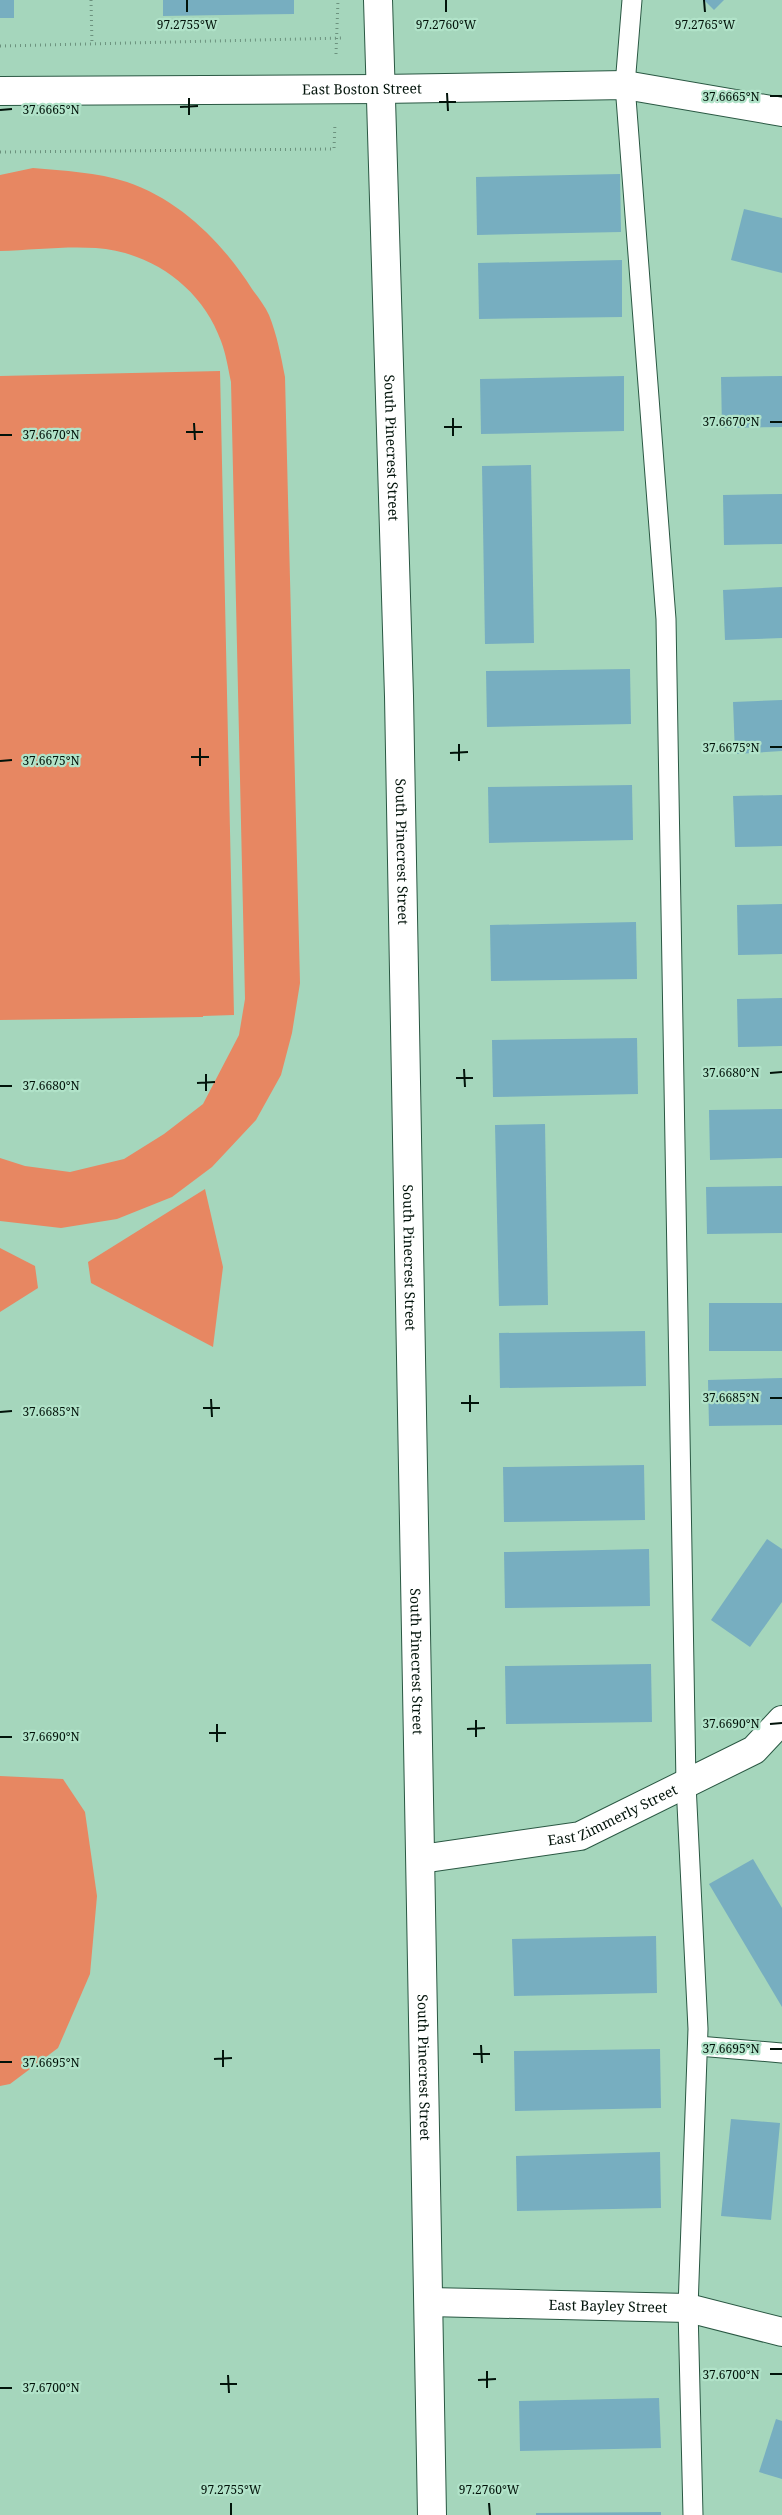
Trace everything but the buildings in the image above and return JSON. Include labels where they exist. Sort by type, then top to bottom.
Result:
[{"type":"street","name":"South Pinecrest Street","points":[[378,0],[399,706],[430,2302],[432,2515]]},
{"type":"street","name":"East Boston Street","points":[[0,91],[380,89],[625,85],[782,112]]},
{"type":"street","name":"East Zimmerly Street","points":[[421,1859],[580,1836],[754,1750],[782,1720]]},
{"type":"street","name":"East Bayley Street","points":[[430,2302],[688,2308],[782,2332]]},
{"type":"lane","points":[[632,0],[625,85],[666,620],[686,1784],[698,2046],[688,2308],[693,2515]]},
{"type":"lane","points":[[698,2046],[782,2054]]},
{"type":"path","points":[[90,0],[92,44]]},
{"type":"path","points":[[0,46],[347,38]]},
{"type":"path","points":[[0,152],[334,149]]},
{"type":"shaded area","points":[[33,168],[92,174],[127,182],[165,200],[198,225],[228,255],[266,308],[277,338],[285,377],[300,983],[292,1033],[281,1075],[256,1120],[212,1167],[172,1197],[117,1219],[61,1228],[0,1221],[0,1158],[25,1166],[70,1172],[124,1159],[164,1134],[203,1104],[239,1035],[245,999],[231,382],[221,341],[201,305],[188,289],[155,265],[117,251],[96,248],[0,251],[0,175]]},
{"type":"shaded area","points":[[220,371],[234,1015],[0,1020],[0,376]]},
{"type":"shaded area","points":[[205,1189],[223,1267],[213,1347],[91,1283],[88,1262]]},
{"type":"shaded area","points":[[0,1248],[35,1266],[38,1288],[0,1312]]},
{"type":"shaded area","points":[[0,1776],[63,1779],[85,1812],[97,1896],[90,1974],[58,2048],[10,2084],[0,2086]]}]
